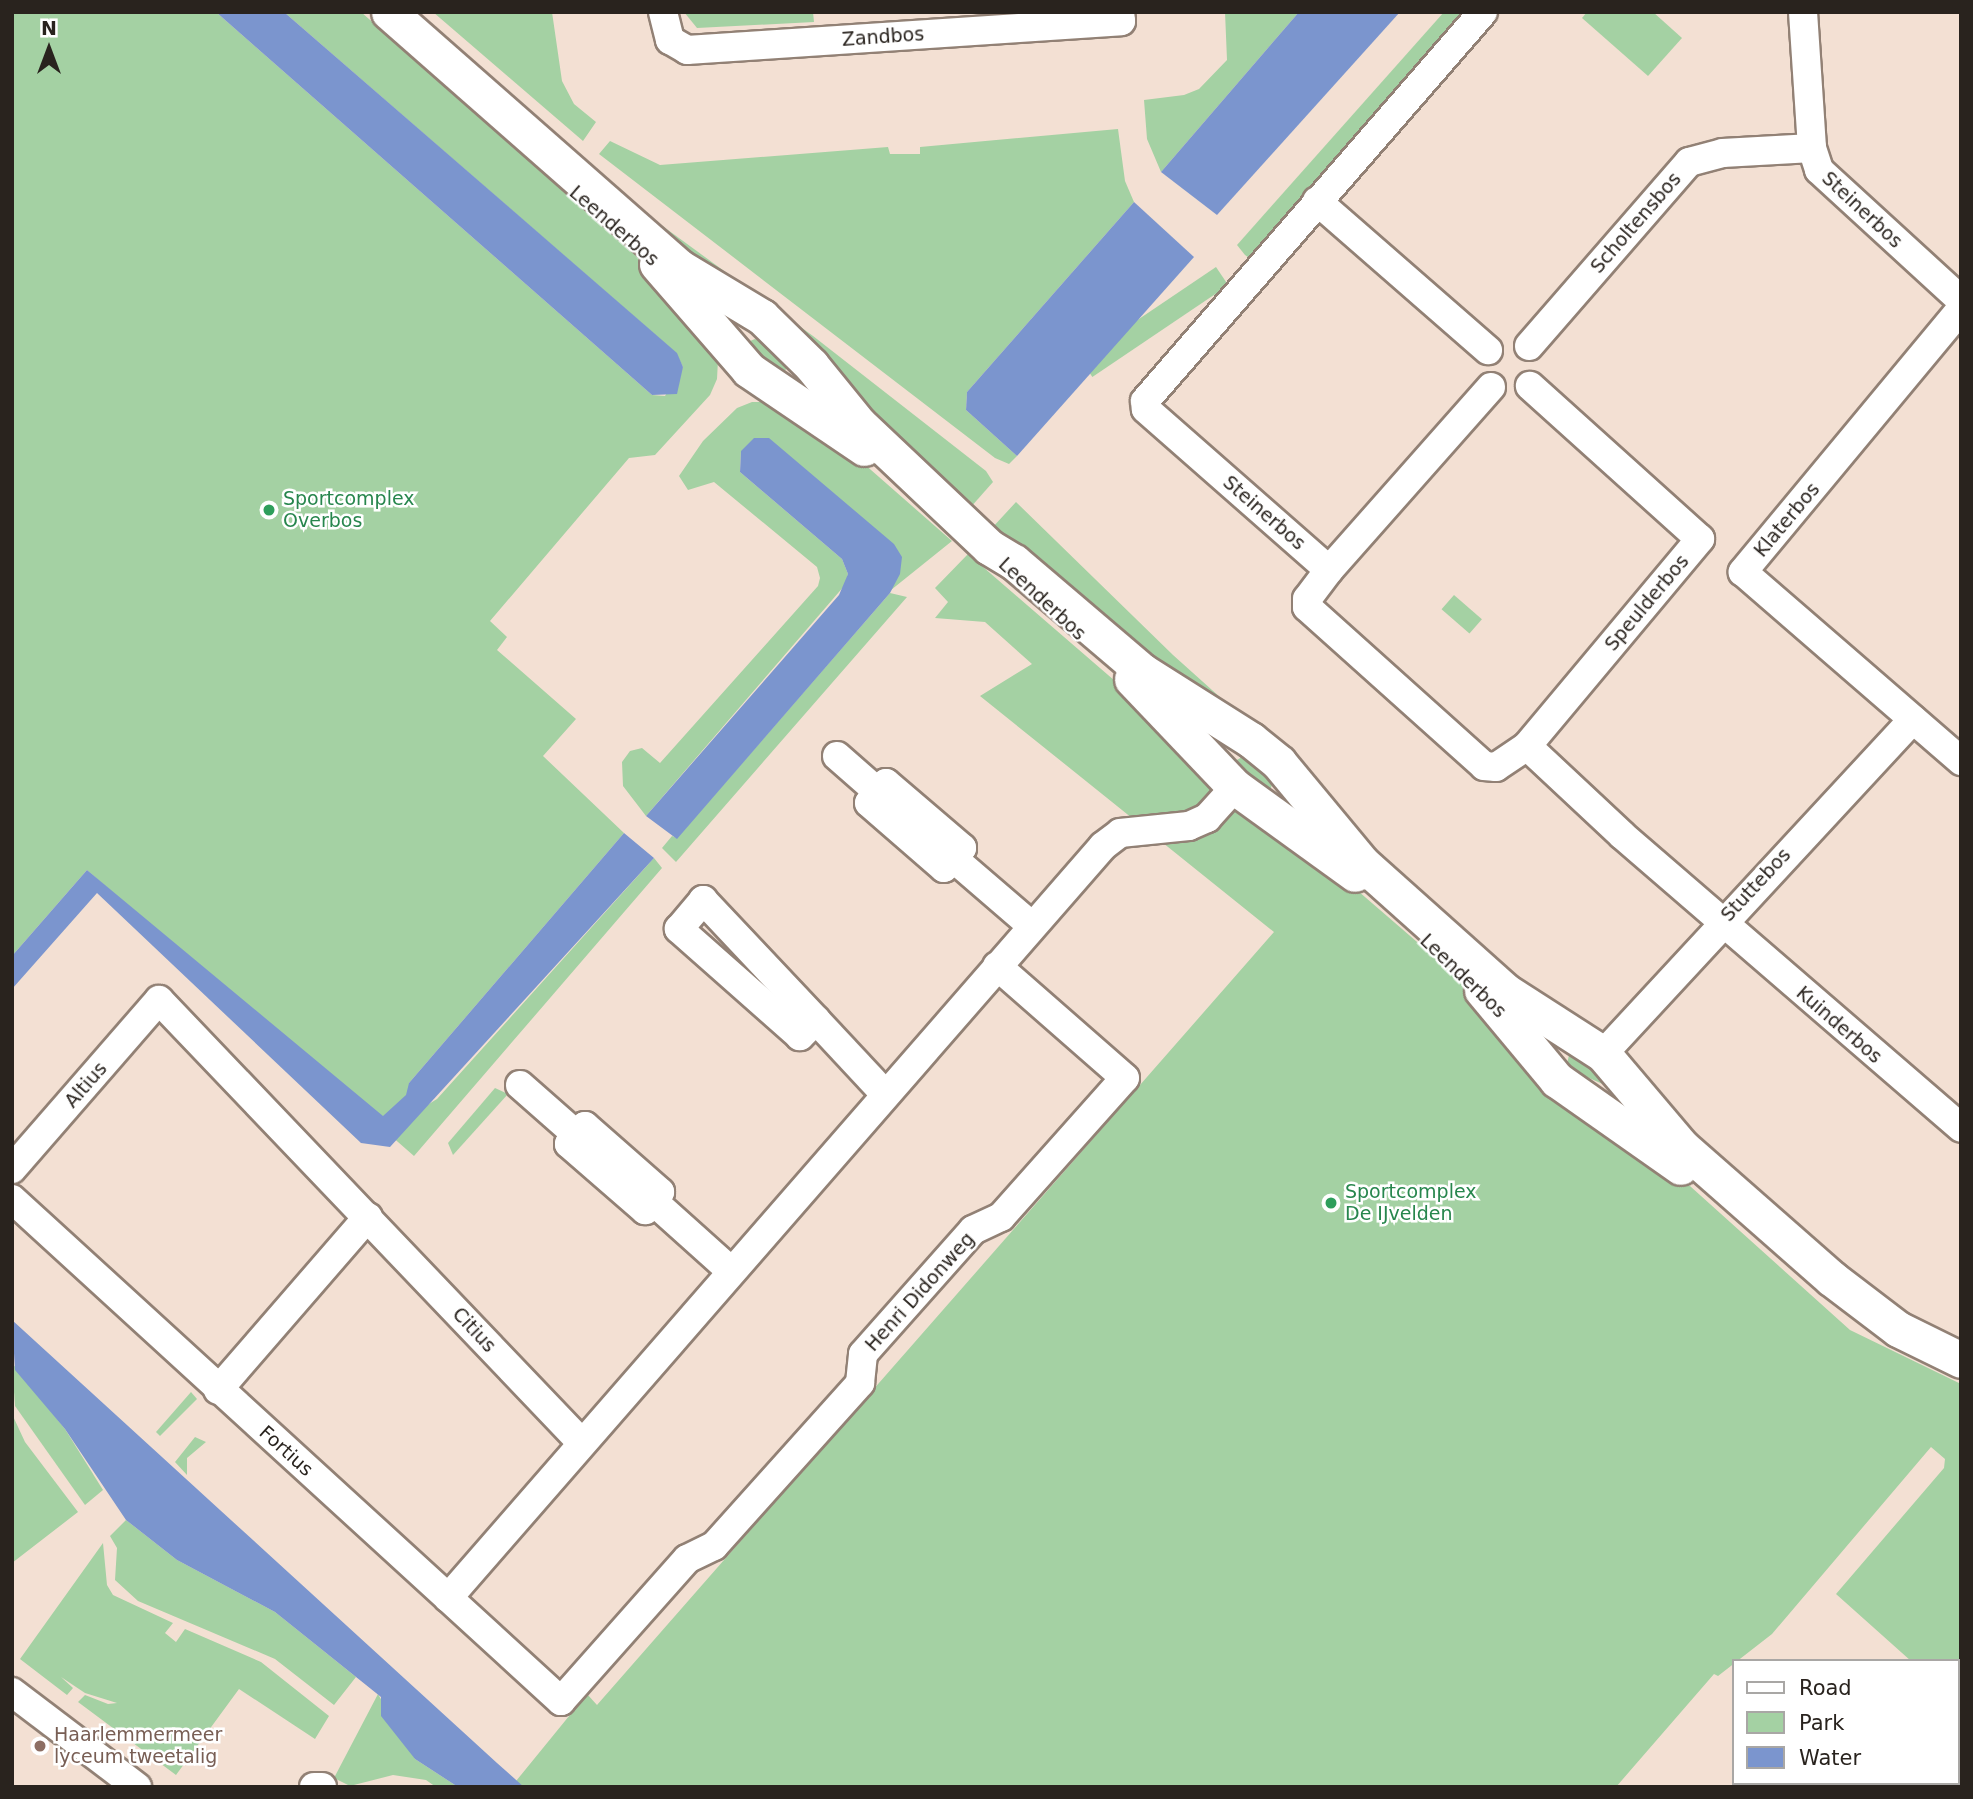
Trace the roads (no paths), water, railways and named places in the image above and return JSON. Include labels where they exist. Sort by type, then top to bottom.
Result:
[{"type":"main road","name":"Leenderbos","points":[[370,12],[670,276],[727,346],[782,395],[845,431],[930,504],[953,516]]},
{"type":"main road","name":"Leenderbos","points":[[389,12],[679,267],[762,317],[811,365],[859,424],[937,495],[953,516],[989,547],[1014,562],[1142,671],[1251,740],[1298,783],[1362,863],[1505,991],[1603,1054],[1628,1080],[1682,1147],[1831,1278],[1898,1329],[1961,1360]]},
{"type":"main road","points":[[727,346],[731,324],[740,318],[762,317]]},
{"type":"main road","points":[[782,395],[803,393],[812,377],[811,365]]},
{"type":"main road","name":"Leenderbos","points":[[989,547],[1006,571],[1137,683],[1223,775],[1270,815],[1348,867],[1494,1002],[1542,1062],[1592,1107],[1670,1157],[1854,1315],[1961,1374]]},
{"type":"main road","points":[[1223,775],[1217,744],[1251,740]]},
{"type":"main road","points":[[1270,815],[1283,814],[1291,807],[1298,783]]},
{"type":"main road","points":[[1542,1062],[1545,1041],[1563,1027]]},
{"type":"main road","points":[[1592,1107],[1619,1102],[1627,1094],[1628,1080]]},
{"type":"street","name":"Zandbos","points":[[663,12],[670,40],[687,50],[1121,21],[1120,12]]},
{"type":"street","name":"Steinerbos","points":[[1329,570],[1146,409],[1145,401],[1483,12]]},
{"type":"street","name":"Steinerbos","points":[[1803,12],[1812,148],[1829,182],[1961,300]]},
{"type":"street","name":"Scholtensbos","points":[[1529,346],[1689,162],[1723,153],[1812,148]]},
{"type":"street","points":[[1317,201],[1488,350]]},
{"type":"street","name":"Klaterbos","points":[[1961,309],[1743,572],[1961,761]]},
{"type":"street","points":[[1512,339],[1529,346],[1537,362],[1530,386],[1514,394],[1490,387],[1483,372],[1488,350],[1512,339]]},
{"type":"street","name":"Speulderbos","points":[[1527,746],[1700,539],[1530,386]]},
{"type":"street","points":[[1490,387],[1329,570],[1307,599],[1313,615],[1484,766],[1507,762],[1527,746],[1722,921]]},
{"type":"street","name":"Stuttebos","points":[[1603,1054],[1722,921],[1913,719]]},
{"type":"street","points":[[838,756],[878,792],[869,803],[944,868],[953,858],[1032,926]]},
{"type":"street","points":[[448,1598],[580,1441],[1103,846],[1120,833],[1189,826],[1207,818],[1223,775]]},
{"type":"street","points":[[816,1020],[800,1036],[679,929],[703,900],[740,940],[816,1020],[885,1094]]},
{"type":"street","name":"Kuinderbos","points":[[1722,921],[1960,1126]]},
{"type":"street","name":"Henri Didonweg","points":[[561,1701],[687,1559],[714,1546],[860,1383],[863,1354],[974,1230],[1001,1217],[1125,1078],[997,966]]},
{"type":"street","name":"Altius","points":[[12,1169],[159,1000]]},
{"type":"street","name":"Citius","points":[[159,1000],[580,1441]]},
{"type":"street","points":[[520,1086],[577,1135],[569,1144],[645,1210],[653,1201],[730,1270]]},
{"type":"street","name":"Fortius","points":[[12,1199],[561,1701]]},
{"type":"street","points":[[218,1390],[368,1217]]},
{"type":"street","points":[[12,1692],[137,1787]]},
{"type":"street","points":[[314,1787],[322,1787]]},
{"type":"water","points":[[216,12],[284,12],[677,353],[683,367],[677,394],[652,395]]},
{"type":"water","points":[[1299,12],[1400,12],[1217,215],[1161,172]]},
{"type":"water","points":[[1134,202],[1194,257],[1017,456],[966,410],[967,392]]},
{"type":"water","points":[[754,438],[769,438],[894,544],[902,557],[900,574],[890,593],[677,839],[646,816],[839,595],[848,574],[842,559],[740,472],[741,451]]},
{"type":"water","points":[[624,833],[654,858],[390,1147],[361,1143],[97,893],[12,989],[12,956],[87,870],[383,1116],[406,1095],[409,1083]]},
{"type":"water","points":[[12,1320],[524,1787],[458,1787],[415,1759],[381,1716],[381,1697],[275,1612],[177,1560],[126,1520],[65,1429],[15,1370]]},
{"type":"place","name":"Sportcomplex Overbos","points":[[269,510]]},
{"type":"place","name":"Sportcomplex De IJvelden","points":[[1331,1203]]},
{"type":"place","name":"Haarlemmermeer lyceum tweetalig","points":[[40,1746]]}]
